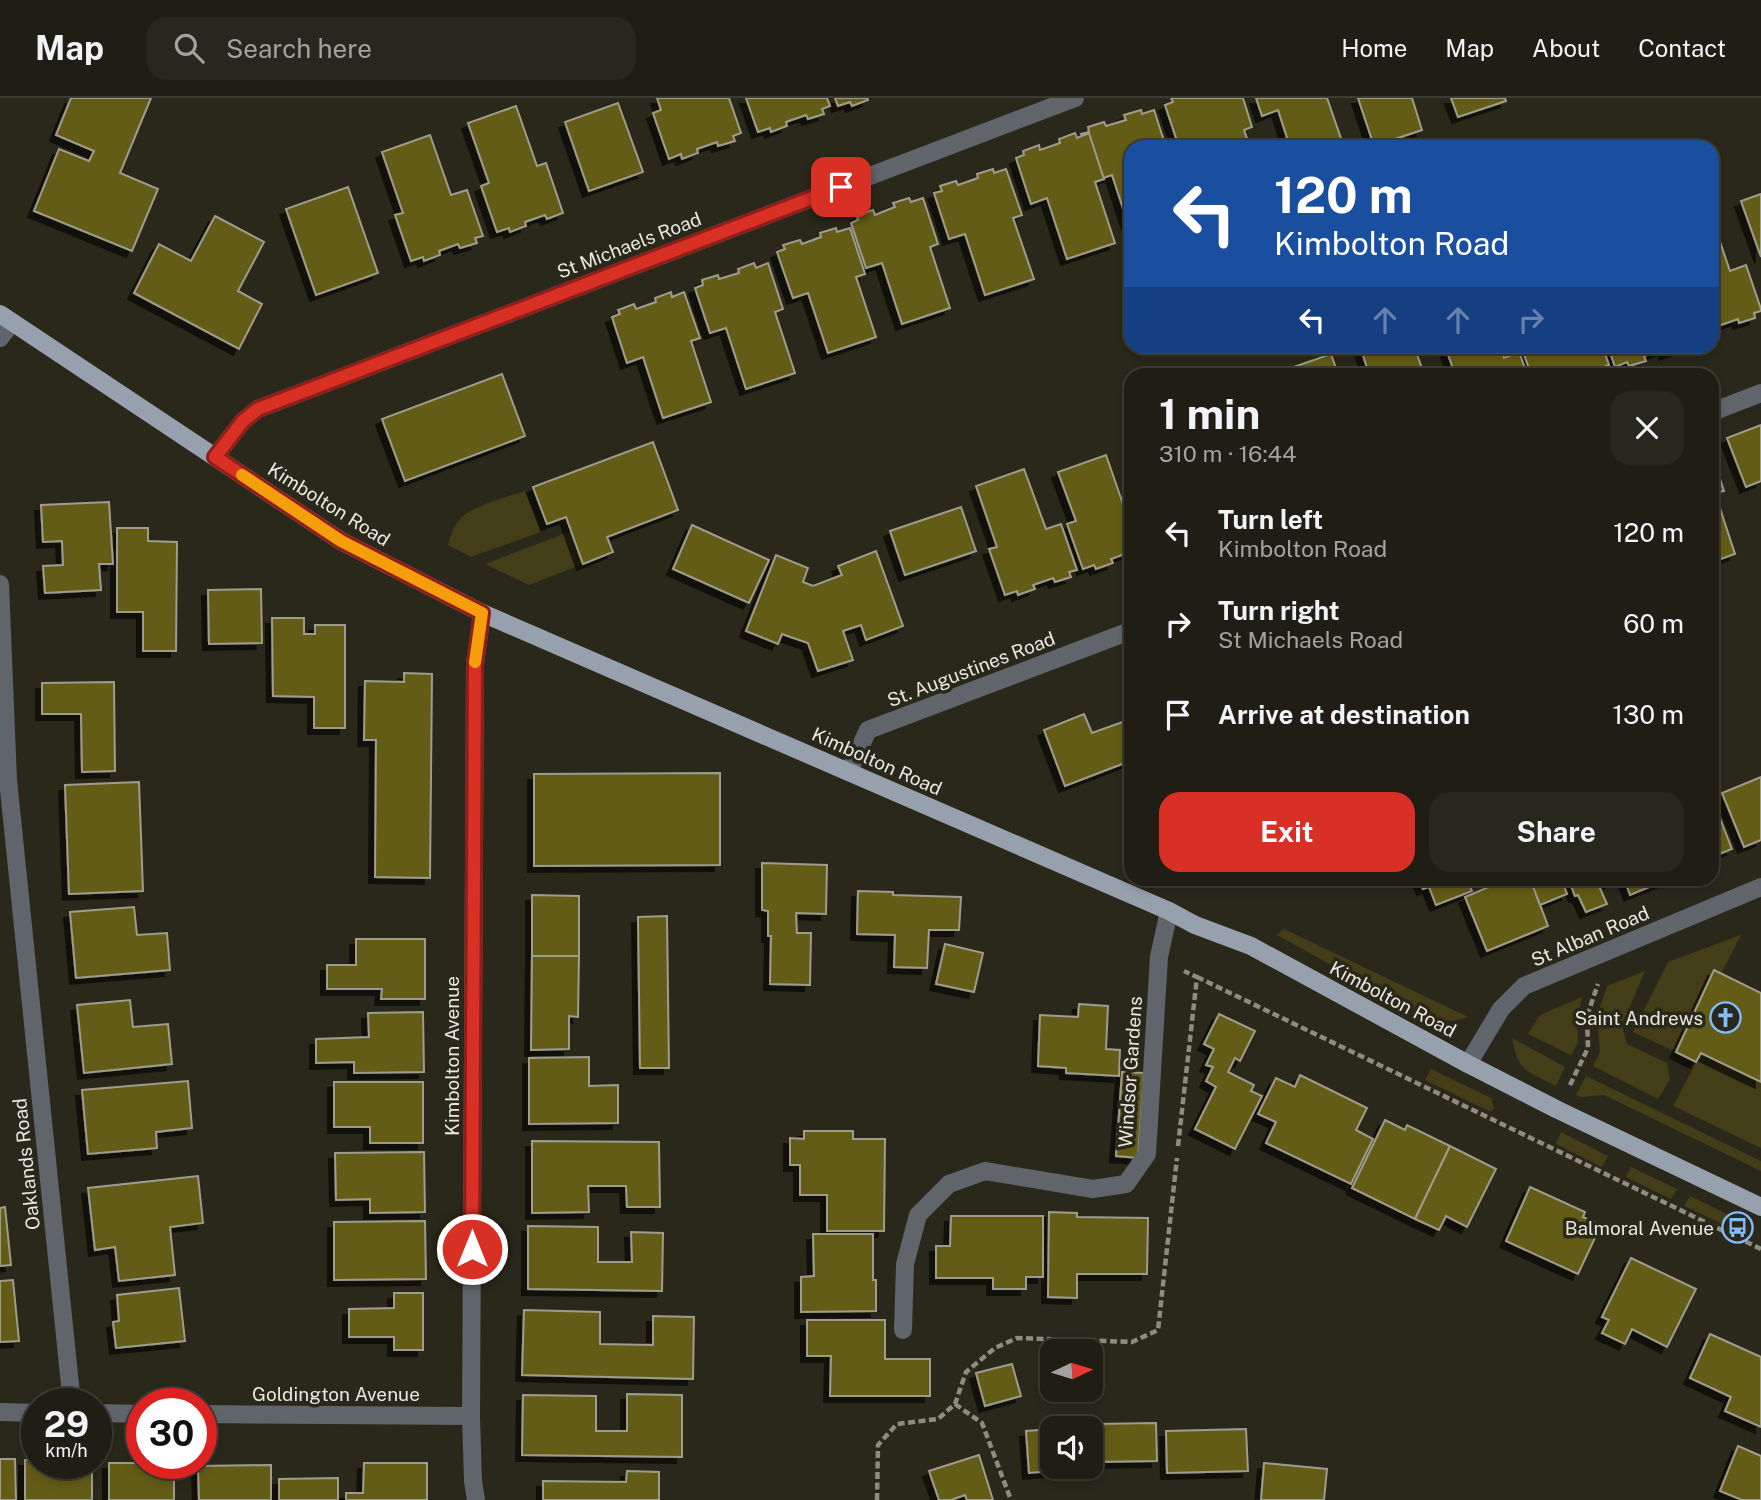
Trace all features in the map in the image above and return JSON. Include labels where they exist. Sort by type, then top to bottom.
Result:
[{"type":"main road","name":"Kimbolton Road","points":[[6,318],[341,541],[482,613],[1169,911],[1195,925],[1251,946],[1558,1110],[1761,1207]]},
{"type":"street","name":"St Michaels Road","points":[[215,457],[243,421],[258,409],[1075,98]]},
{"type":"street","points":[[0,338],[6,318]]},
{"type":"street","points":[[1719,409],[1761,393]]},
{"type":"street","name":"Oaklands Road","points":[[0,584],[4,780],[70,1388]]},
{"type":"street","name":"Kimbolton Avenue","points":[[475,1500],[471,1416],[475,664],[482,613]]},
{"type":"street","name":"St. Augustines Road","points":[[849,771],[868,730],[1124,633]]},
{"type":"street","name":"St Alban Road","points":[[1468,1063],[1501,1009],[1524,986],[1761,887]]},
{"type":"street","name":"Windsor Gardens","points":[[903,1330],[905,1264],[918,1215],[948,1184],[985,1171],[1093,1189],[1126,1184],[1147,1154],[1159,957],[1169,911]]},
{"type":"street","points":[[0,1412],[21,1413]]},
{"type":"street","name":"Goldington Avenue","points":[[217,1414],[471,1416]]},
{"type":"path","points":[[1541,1143],[1588,1048],[1587,1016],[1609,950]]},
{"type":"path","points":[[1159,957],[1761,1249]]},
{"type":"path","points":[[877,1500],[878,1446],[897,1424],[938,1419],[955,1404],[966,1372],[995,1348],[1017,1338],[1132,1342],[1158,1330],[1197,977]]},
{"type":"path","points":[[955,1404],[982,1423],[1011,1500]]},
{"type":"shaded area","points":[[525,491],[541,532],[471,557],[448,545],[459,520],[472,510]]},
{"type":"shaded area","points":[[571,531],[583,564],[529,585],[485,564]]},
{"type":"shaded area","points":[[1284,929],[1468,1017],[1453,1021],[1434,1019],[1400,1003],[1277,935]]},
{"type":"shaded area","points":[[1741,935],[1721,974],[1714,970],[1676,1052],[1633,1032],[1668,962]]},
{"type":"shaded area","points":[[1645,971],[1622,1025],[1627,1044],[1667,1063],[1670,1079],[1658,1099],[1593,1066],[1600,1052],[1597,1016],[1607,986]]},
{"type":"shaded area","points":[[1582,997],[1577,1020],[1578,1043],[1571,1055],[1528,1034],[1540,1015]]},
{"type":"shaded area","points":[[1512,1038],[1565,1067],[1556,1086],[1525,1069],[1517,1058]]},
{"type":"shaded area","points":[[1701,1053],[1761,1082],[1761,1148],[1673,1106]]},
{"type":"shaded area","points":[[1431,1069],[1491,1098],[1494,1107],[1491,1112],[1425,1080]]},
{"type":"shaded area","points":[[1586,1076],[1761,1161],[1761,1171],[1604,1095],[1576,1095]]},
{"type":"shaded area","points":[[1561,1132],[1608,1156],[1602,1167],[1556,1144]]},
{"type":"shaded area","points":[[1631,1167],[1677,1189],[1671,1199],[1626,1177]]},
{"type":"shaded area","points":[[1690,1196],[1733,1217],[1729,1227],[1684,1206]]},
{"type":"building","points":[[71,98],[151,98],[120,173],[158,189],[132,251],[34,211],[59,149],[89,161],[94,151],[56,135]]},
{"type":"building","points":[[657,98],[729,98],[741,133],[733,136],[735,141],[718,146],[717,142],[697,149],[698,153],[682,159],[681,154],[669,159],[653,113],[661,110]]},
{"type":"building","points":[[746,98],[827,98],[830,106],[822,109],[824,114],[808,119],[806,115],[786,122],[787,126],[771,132],[770,128],[758,132]]},
{"type":"building","points":[[835,98],[868,100],[852,106],[850,102],[838,106]]},
{"type":"building","points":[[1171,98],[1243,98],[1252,127],[1244,130],[1248,140],[1177,140],[1165,105],[1173,102]]},
{"type":"building","points":[[1256,98],[1327,98],[1342,140],[1288,140],[1278,110],[1262,116]]},
{"type":"building","points":[[1358,98],[1412,98],[1422,130],[1392,140],[1372,140]]},
{"type":"building","points":[[1451,98],[1505,98],[1506,101],[1458,117]]},
{"type":"building","points":[[618,103],[643,172],[589,191],[565,122]]},
{"type":"building","points":[[516,106],[537,166],[546,163],[563,213],[547,219],[545,215],[525,222],[526,226],[510,232],[509,228],[497,232],[481,186],[489,183],[468,123]]},
{"type":"building","points":[[1141,110],[1142,114],[1154,110],[1164,140],[1124,140],[1124,212],[1112,175],[1097,180],[1081,134],[1089,132],[1088,127],[1104,122],[1106,126],[1126,120],[1124,115]]},
{"type":"building","points":[[1075,133],[1077,138],[1089,133],[1104,179],[1095,182],[1115,243],[1067,259],[1047,198],[1031,204],[1016,158],[1024,155],[1023,151],[1039,145],[1040,150],[1060,143],[1059,139]]},
{"type":"building","points":[[430,135],[451,195],[467,190],[483,236],[475,238],[477,243],[460,248],[458,244],[439,251],[440,255],[424,261],[423,257],[411,261],[395,215],[403,213],[382,152]]},
{"type":"building","points":[[993,169],[994,173],[1006,169],[1022,215],[1013,218],[1034,279],[985,295],[965,234],[949,239],[934,193],[942,191],[940,186],[956,181],[958,185],[978,178],[977,174]]},
{"type":"building","points":[[348,187],[378,273],[316,295],[286,209]]},
{"type":"building","points":[[1761,194],[1761,257],[1741,201]]},
{"type":"building","points":[[909,198],[911,202],[923,198],[938,244],[930,247],[950,308],[902,324],[882,263],[866,268],[851,223],[858,220],[857,215],[873,210],[875,215],[895,207],[893,203]]},
{"type":"building","points":[[215,216],[264,242],[238,291],[262,304],[239,349],[134,293],[159,244],[191,261]]},
{"type":"building","points":[[836,228],[837,232],[850,228],[865,274],[856,277],[876,337],[828,353],[808,293],[793,298],[777,252],[785,249],[783,245],[800,240],[802,244],[821,237],[820,233]]},
{"type":"building","points":[[1719,239],[1730,271],[1746,265],[1761,309],[1754,313],[1755,318],[1739,323],[1738,319],[1719,326]]},
{"type":"building","points":[[754,263],[756,268],[768,263],[783,309],[775,312],[795,373],[746,389],[726,328],[710,333],[695,288],[703,285],[702,280],[718,275],[719,279],[739,273],[738,269]]},
{"type":"building","points":[[671,292],[672,297],[684,292],[700,338],[691,341],[711,402],[663,418],[643,357],[627,363],[612,317],[620,314],[618,310],[634,304],[636,309],[656,302],[655,298]]},
{"type":"building","points":[[1331,354],[1336,368],[1291,368]]},
{"type":"building","points":[[1363,354],[1417,354],[1422,368],[1367,368]]},
{"type":"building","points":[[1448,354],[1503,354],[1504,358],[1520,354],[1525,368],[1453,368]]},
{"type":"building","points":[[1524,354],[1605,354],[1609,365],[1601,368],[1529,368]]},
{"type":"building","points":[[1611,354],[1650,354],[1644,356],[1646,361],[1629,366],[1627,362],[1615,367]]},
{"type":"building","points":[[502,374],[525,436],[405,481],[382,419]]},
{"type":"building","points":[[1761,425],[1761,481],[1746,487],[1727,438]]},
{"type":"building","points":[[653,442],[678,510],[607,537],[613,552],[583,564],[566,517],[547,524],[533,487]]},
{"type":"building","points":[[1106,455],[1124,504],[1124,554],[1111,559],[1113,563],[1096,569],[1094,565],[1083,569],[1067,524],[1076,521],[1058,472]]},
{"type":"building","points":[[1024,469],[1046,529],[1061,524],[1077,570],[1069,572],[1071,577],[1055,582],[1053,578],[1033,585],[1035,589],[1018,595],[1017,591],[1005,595],[989,549],[997,547],[976,486]]},
{"type":"building","points":[[1719,476],[1724,491],[1719,492]]},
{"type":"building","points":[[109,502],[113,564],[99,564],[101,590],[45,593],[43,566],[63,565],[62,541],[43,542],[41,505]]},
{"type":"building","points":[[1719,505],[1735,554],[1719,560]]},
{"type":"building","points":[[961,507],[976,551],[905,575],[890,531]]},
{"type":"building","points":[[692,525],[769,560],[749,603],[673,569]]},
{"type":"building","points":[[117,528],[148,528],[148,541],[177,542],[176,651],[143,651],[143,612],[117,612]]},
{"type":"building","points":[[876,551],[903,626],[866,640],[861,625],[843,631],[853,660],[818,671],[808,643],[782,634],[778,644],[746,631],[776,555],[808,568],[803,582],[813,586],[842,575],[838,566]]},
{"type":"building","points":[[261,589],[262,643],[209,644],[208,590]]},
{"type":"building","points":[[272,618],[304,618],[304,634],[315,634],[315,625],[345,625],[345,728],[314,728],[314,697],[273,696]]},
{"type":"building","points":[[404,673],[432,674],[430,878],[375,877],[376,740],[364,740],[365,681],[404,682]]},
{"type":"building","points":[[114,682],[115,771],[82,772],[81,714],[42,714],[42,683]]},
{"type":"building","points":[[1084,714],[1092,733],[1124,721],[1124,763],[1065,786],[1044,730]]},
{"type":"building","points":[[720,773],[720,865],[534,866],[534,774]]},
{"type":"building","points":[[1761,777],[1761,840],[1744,847],[1722,793]]},
{"type":"building","points":[[139,782],[143,891],[69,894],[65,785]]},
{"type":"building","points":[[1719,816],[1732,849],[1719,854]]},
{"type":"building","points":[[762,863],[827,865],[826,914],[796,913],[797,933],[811,933],[810,985],[770,984],[771,936],[768,936],[768,911],[762,910]]},
{"type":"building","points":[[1422,886],[1470,886],[1472,891],[1436,905],[1429,887],[1423,889]]},
{"type":"building","points":[[1491,886],[1533,886],[1548,926],[1487,951],[1465,897]]},
{"type":"building","points":[[1533,886],[1564,886],[1567,894],[1540,905]]},
{"type":"building","points":[[1571,886],[1599,886],[1607,904],[1586,912],[1578,895],[1575,896]]},
{"type":"building","points":[[1627,886],[1652,886],[1630,895]]},
{"type":"building","points":[[858,891],[961,897],[959,930],[929,930],[927,968],[894,967],[895,935],[857,934]]},
{"type":"building","points":[[532,895],[579,896],[579,956],[532,956]]},
{"type":"building","points":[[134,907],[137,935],[167,933],[170,970],[76,978],[70,912]]},
{"type":"building","points":[[667,916],[669,1068],[640,1068],[638,917]]},
{"type":"building","points":[[356,939],[425,939],[425,999],[381,999],[382,989],[327,989],[327,965],[356,965]]},
{"type":"building","points":[[945,944],[983,953],[974,992],[936,984]]},
{"type":"building","points":[[532,956],[579,956],[578,1017],[569,1016],[569,1049],[531,1050]]},
{"type":"building","name":"Saint Andrews","points":[[1714,970],[1761,993],[1761,1082],[1701,1053],[1696,1062],[1676,1052]]},
{"type":"building","points":[[130,1000],[133,1027],[168,1024],[172,1064],[84,1073],[77,1005]]},
{"type":"building","points":[[1079,1004],[1108,1006],[1106,1049],[1120,1050],[1119,1076],[1066,1073],[1066,1068],[1038,1066],[1040,1015],[1078,1017]]},
{"type":"building","points":[[423,1012],[424,1072],[354,1073],[354,1062],[316,1063],[316,1039],[369,1037],[368,1013]]},
{"type":"building","points":[[1219,1014],[1255,1031],[1240,1061],[1235,1058],[1228,1072],[1254,1085],[1251,1091],[1262,1096],[1235,1149],[1195,1129],[1216,1087],[1206,1081],[1213,1067],[1206,1065],[1214,1049],[1204,1044]]},
{"type":"building","points":[[589,1057],[589,1086],[618,1085],[618,1123],[529,1124],[529,1058]]},
{"type":"building","points":[[1122,1072],[1144,1073],[1138,1158],[1116,1156]]},
{"type":"building","points":[[1300,1075],[1367,1108],[1356,1130],[1373,1139],[1351,1184],[1266,1143],[1276,1122],[1258,1114],[1276,1078],[1295,1087]]},
{"type":"building","points":[[188,1081],[192,1128],[156,1132],[157,1148],[88,1154],[82,1090]]},
{"type":"building","points":[[334,1082],[423,1082],[423,1143],[370,1143],[370,1127],[334,1127]]},
{"type":"building","points":[[1385,1120],[1405,1130],[1407,1125],[1450,1146],[1415,1219],[1352,1188]]},
{"type":"building","points":[[804,1131],[853,1131],[853,1139],[885,1139],[884,1231],[827,1231],[827,1195],[800,1195],[800,1165],[790,1165],[790,1138],[804,1139]]},
{"type":"building","points":[[532,1141],[659,1142],[660,1207],[627,1207],[626,1186],[588,1186],[589,1212],[532,1213]]},
{"type":"building","points":[[1450,1146],[1496,1169],[1467,1227],[1446,1216],[1439,1230],[1415,1219]]},
{"type":"building","points":[[424,1152],[425,1212],[370,1213],[370,1199],[336,1200],[335,1153]]},
{"type":"building","points":[[198,1176],[203,1223],[170,1227],[175,1275],[119,1281],[115,1247],[95,1250],[88,1188]]},
{"type":"building","points":[[1530,1187],[1585,1212],[1583,1217],[1601,1225],[1578,1274],[1506,1241]]},
{"type":"building","points":[[5,1207],[11,1265],[0,1266],[0,1208]]},
{"type":"building","points":[[1049,1212],[1077,1213],[1077,1217],[1148,1218],[1147,1274],[1077,1274],[1077,1298],[1048,1297]]},
{"type":"building","points":[[951,1216],[1043,1216],[1043,1277],[1026,1277],[1026,1289],[993,1289],[993,1278],[936,1278],[936,1246],[950,1246]]},
{"type":"building","points":[[425,1221],[426,1279],[334,1280],[334,1222]]},
{"type":"building","points":[[528,1226],[598,1227],[598,1262],[632,1262],[631,1232],[663,1233],[662,1291],[528,1289]]},
{"type":"building","points":[[813,1234],[873,1234],[876,1311],[801,1312],[801,1277],[814,1276]]},
{"type":"building","points":[[1631,1258],[1696,1289],[1667,1347],[1632,1329],[1625,1344],[1602,1333],[1609,1320],[1602,1317]]},
{"type":"building","points":[[13,1280],[19,1341],[0,1342],[0,1281]]},
{"type":"building","points":[[179,1288],[185,1341],[116,1348],[113,1322],[119,1321],[117,1295]]},
{"type":"building","points":[[394,1293],[423,1293],[423,1350],[394,1350],[394,1337],[349,1337],[349,1309],[394,1308]]},
{"type":"building","points":[[524,1310],[600,1312],[600,1344],[653,1345],[653,1316],[694,1317],[693,1379],[522,1375]]},
{"type":"building","points":[[807,1320],[885,1320],[885,1359],[930,1359],[930,1396],[830,1396],[831,1356],[807,1356]]},
{"type":"building","points":[[1710,1334],[1761,1357],[1761,1427],[1725,1411],[1731,1397],[1690,1378]]},
{"type":"building","points":[[1012,1364],[1021,1396],[985,1406],[976,1373]]},
{"type":"building","points":[[627,1394],[682,1395],[682,1457],[522,1455],[523,1395],[596,1396],[596,1431],[627,1431]]},
{"type":"building","points":[[1156,1423],[1157,1461],[1103,1462],[1103,1424]]},
{"type":"building","points":[[1246,1429],[1248,1471],[1167,1473],[1166,1431]]},
{"type":"building","points":[[1040,1430],[1040,1472],[1029,1473],[1026,1431]]},
{"type":"building","points":[[1738,1446],[1761,1456],[1761,1500],[1742,1500],[1720,1491]]},
{"type":"building","points":[[979,1455],[993,1500],[967,1500],[965,1495],[951,1500],[939,1500],[929,1471]]},
{"type":"building","points":[[0,1459],[15,1459],[16,1500],[0,1500]]},
{"type":"building","points":[[112,1463],[126,1463],[126,1479],[174,1479],[174,1500],[109,1500]]},
{"type":"building","points":[[364,1463],[427,1463],[427,1500],[346,1500],[346,1493],[363,1493]]},
{"type":"building","points":[[1264,1463],[1327,1469],[1324,1500],[1261,1500]]},
{"type":"building","points":[[271,1465],[271,1500],[199,1500],[198,1479],[217,1479],[217,1466]]},
{"type":"building","points":[[627,1471],[659,1472],[659,1500],[543,1500],[543,1481],[626,1482]]},
{"type":"building","points":[[338,1478],[338,1500],[279,1500],[279,1479]]},
{"type":"building","points":[[25,1479],[92,1479],[92,1500],[25,1500]]},
{"type":"slow traffic","points":[[242,475],[341,541],[482,613],[475,662]]},
{"type":"place","name":"Saint Andrews","points":[[1726,1018]]},
{"type":"place","name":"Balmoral Avenue","points":[[1737,1228]]},
{"type":"route","points":[[472,1249],[475,664],[482,613],[341,541],[215,457],[243,421],[258,409],[841,187]]}]
